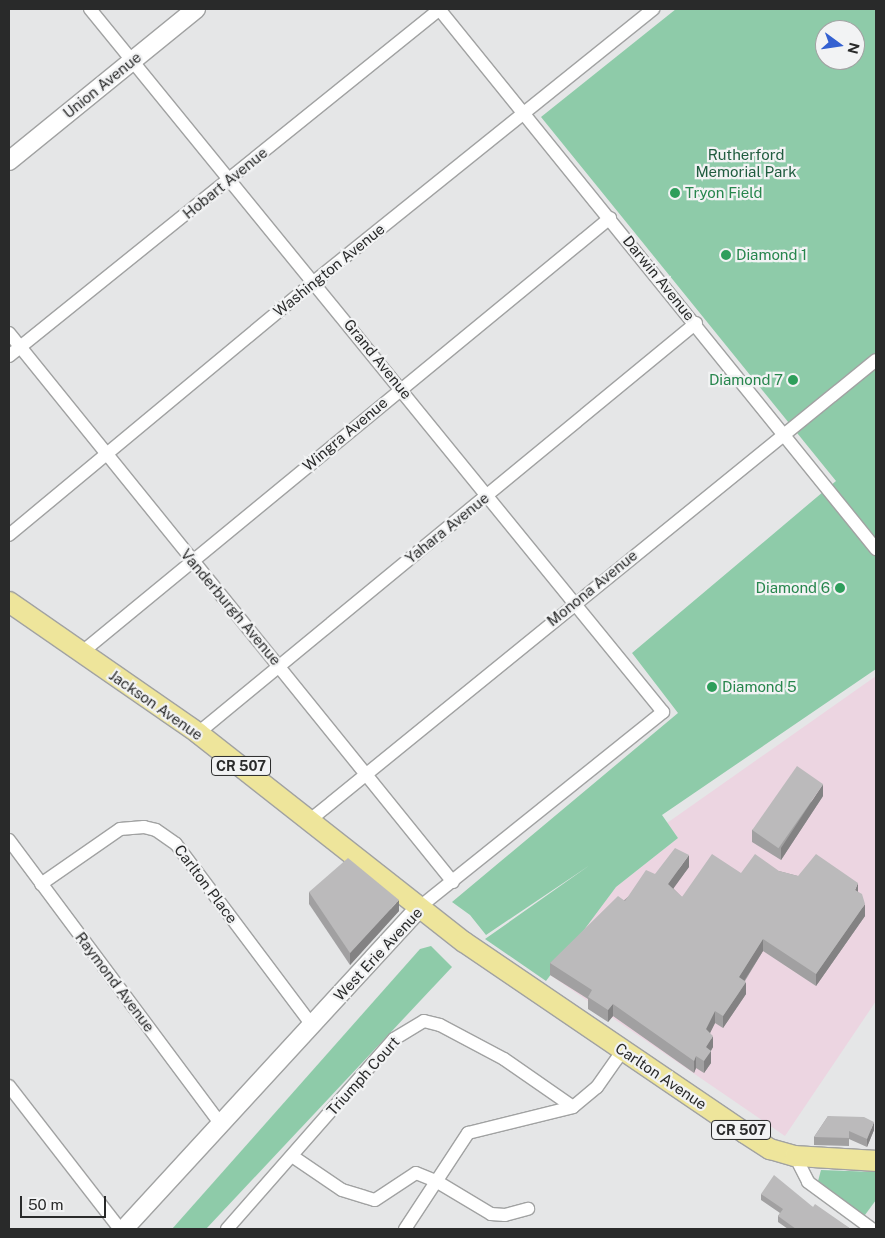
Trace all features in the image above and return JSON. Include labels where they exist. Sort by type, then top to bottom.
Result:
[{"type":"main road","name":"Jackson Avenue","points":[[9,602],[198,733],[464,942]]},
{"type":"main road","name":"Carlton Avenue","points":[[464,942],[770,1149],[795,1156],[876,1161]]},
{"type":"street","name":"Grand Avenue","points":[[90,9],[576,601],[663,712]]},
{"type":"street","name":"Union Avenue","points":[[9,161],[196,9]]},
{"type":"street","name":"Darwin Avenue","points":[[439,9],[696,323],[783,435],[876,549]]},
{"type":"street","name":"Hobart Avenue","points":[[9,356],[230,180],[439,9]]},
{"type":"street","name":"Washington Avenue","points":[[9,535],[315,281],[653,9]]},
{"type":"street","name":"Wingra Avenue","points":[[81,653],[401,387],[610,218]]},
{"type":"street","name":"Yahara Avenue","points":[[198,733],[696,323]]},
{"type":"street","name":"Vanderburgh Avenue","points":[[9,333],[453,882]]},
{"type":"street","name":"Monona Avenue","points":[[310,820],[576,601],[876,360]]},
{"type":"street","name":"West Erie Avenue","points":[[124,1229],[420,907],[663,712]]},
{"type":"street","name":"Carlton Place","points":[[41,884],[120,829],[144,827],[162,833],[176,844],[312,1025]]},
{"type":"street","name":"Raymond Avenue","points":[[9,840],[221,1124]]},
{"type":"street","name":"Triumph Court","points":[[227,1229],[394,1039],[424,1021],[440,1025],[504,1059],[573,1108]]},
{"type":"street","points":[[405,1229],[468,1133],[573,1108],[597,1087],[623,1050]]},
{"type":"street","points":[[9,1086],[120,1229]]},
{"type":"street","points":[[292,1156],[342,1190],[375,1200],[416,1173],[436,1181],[492,1214],[505,1215],[528,1209]]},
{"type":"street","points":[[795,1156],[808,1182],[872,1229]]},
{"type":"shaded area","points":[[876,676],[876,1001],[785,1136],[550,975],[616,887],[678,838],[667,823]]},
{"type":"green space","name":"Rutherford Memorial Park","points":[[676,9],[876,9],[876,669],[662,815],[678,838],[616,887],[546,981],[485,939],[590,865],[486,935],[470,915],[452,902],[678,713],[632,653],[836,481],[541,117]]},
{"type":"green space","points":[[431,946],[452,967],[206,1229],[172,1229],[420,949]]},
{"type":"green space","points":[[821,1170],[876,1172],[876,1200],[862,1219],[817,1185]]},
{"type":"building","points":[[797,766],[823,784],[778,848],[752,830]]},
{"type":"building","points":[[675,848],[689,855],[668,884],[682,897],[712,854],[741,873],[755,854],[779,871],[798,876],[816,854],[858,883],[855,890],[862,894],[865,904],[816,974],[763,939],[739,977],[746,982],[723,1016],[715,1011],[706,1029],[713,1036],[706,1047],[711,1051],[704,1061],[696,1056],[694,1061],[613,1004],[608,1010],[588,997],[592,990],[550,963],[618,896],[625,901],[646,870],[655,874]]},
{"type":"building","points":[[348,858],[399,900],[350,953],[309,892]]},
{"type":"building","points":[[828,1116],[864,1117],[874,1122],[867,1139],[849,1131],[849,1138],[814,1137]]},
{"type":"building","points":[[774,1175],[813,1207],[815,1204],[851,1229],[796,1229],[778,1216],[783,1209],[761,1194]]},
{"type":"place","name":"Tryon Field","points":[[675,193]]},
{"type":"place","name":"Diamond 1","points":[[726,255]]},
{"type":"place","name":"Diamond 7","points":[[793,380]]},
{"type":"place","name":"Diamond 6","points":[[840,588]]},
{"type":"place","name":"Diamond 5","points":[[712,687]]}]
